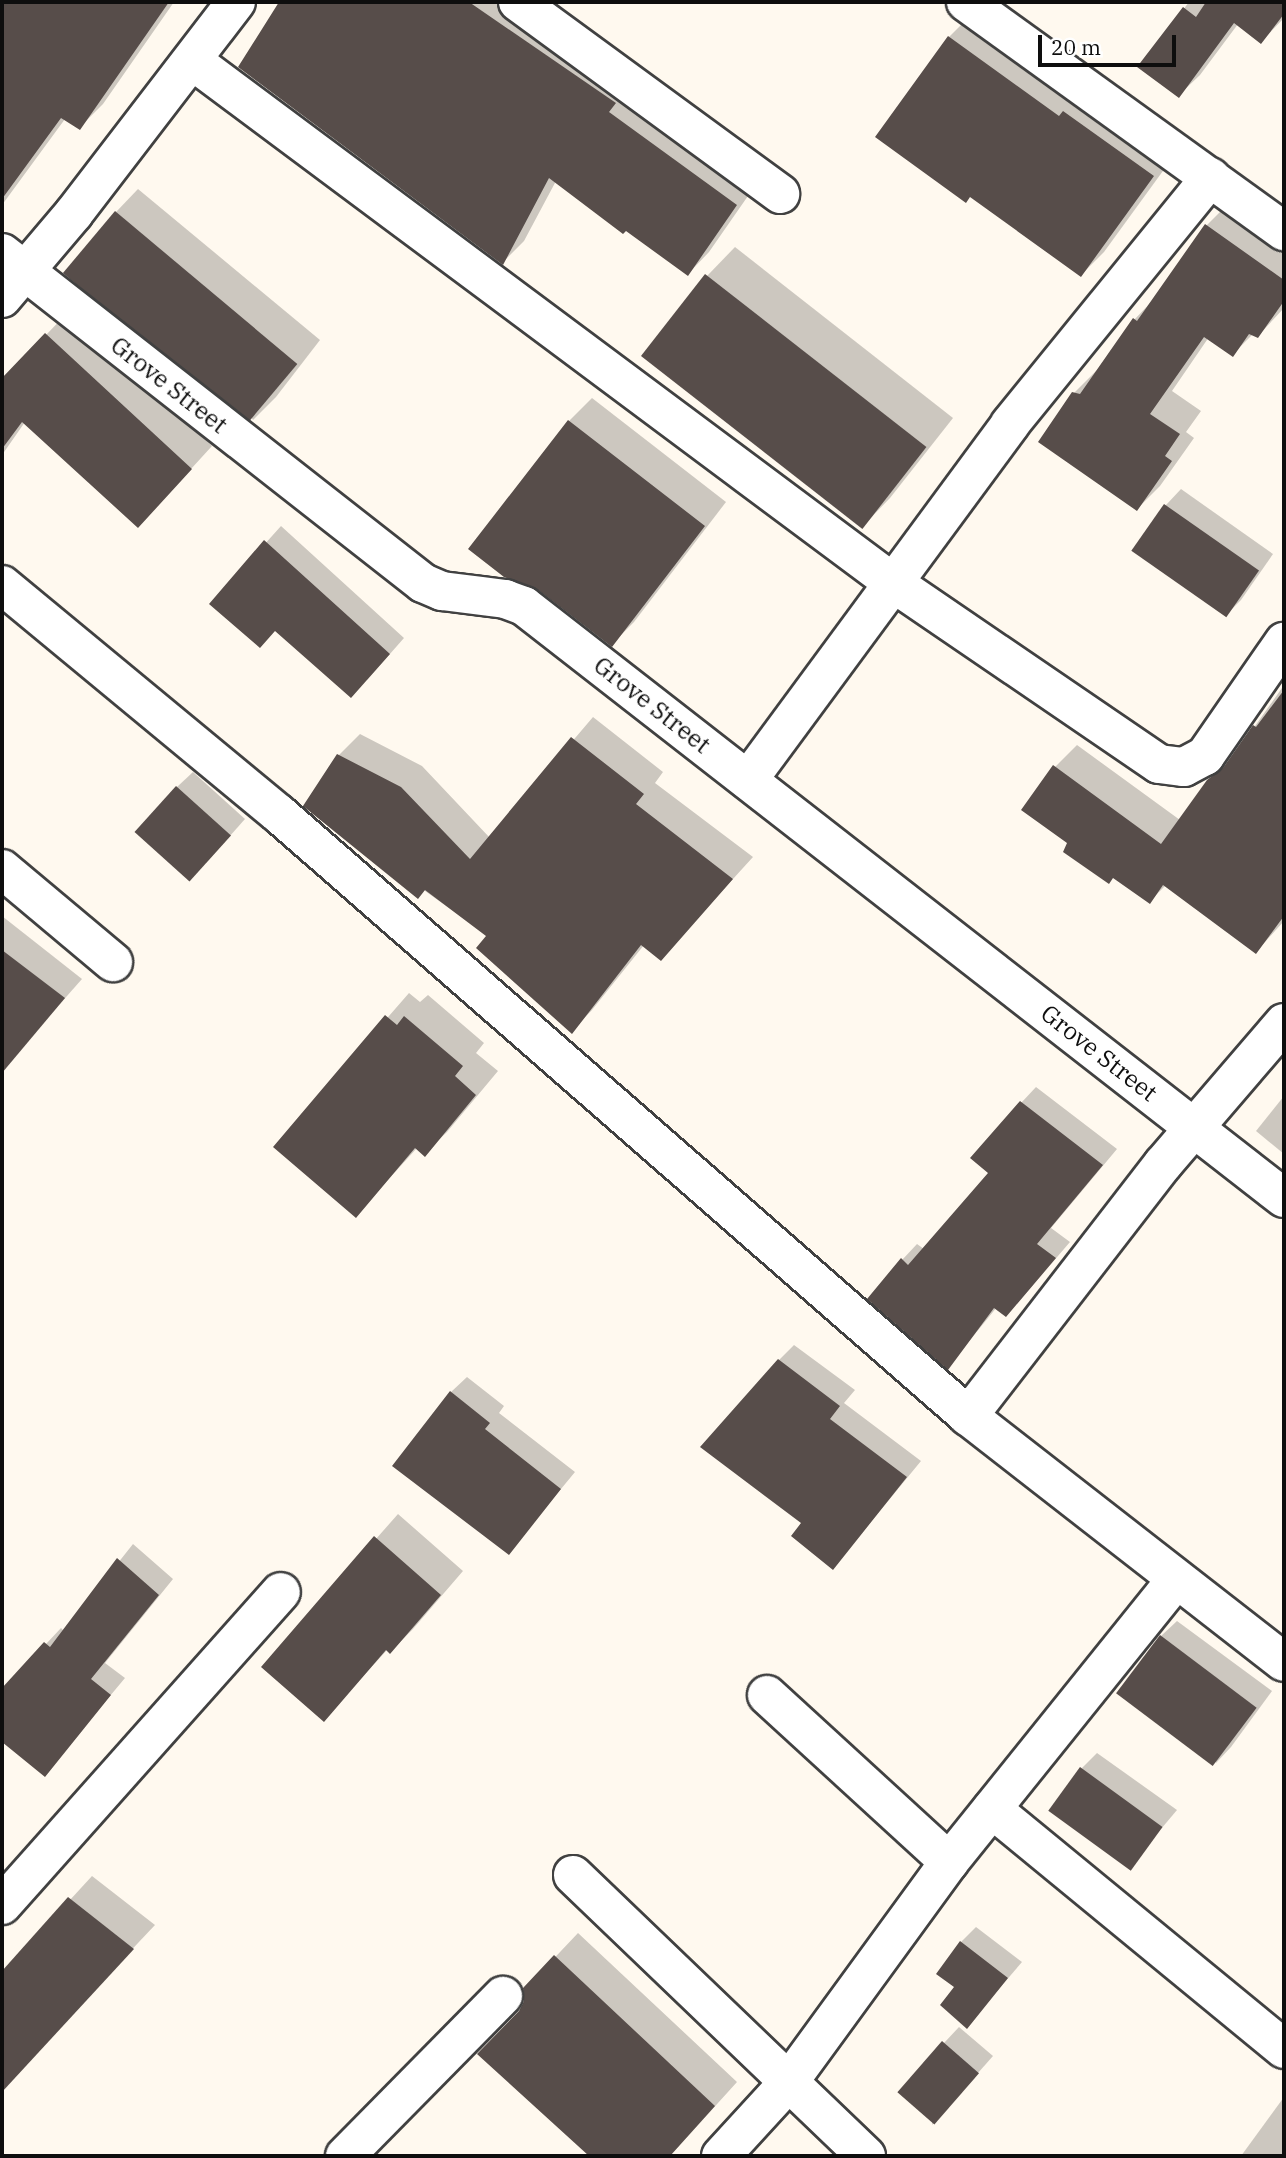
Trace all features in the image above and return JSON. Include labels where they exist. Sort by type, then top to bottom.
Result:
[{"type":"street","points":[[9,274],[193,61],[236,2]]},
{"type":"street","points":[[518,2],[780,194]]},
{"type":"street","points":[[966,2],[1284,231]]},
{"type":"street","points":[[193,61],[892,582],[1159,764],[1184,767],[1205,756],[1284,642]]},
{"type":"street","points":[[748,780],[1010,424],[1211,177]]},
{"type":"street","name":"Grove Street","points":[[9,274],[423,583],[442,592],[505,599],[524,606],[1284,1198]]},
{"type":"street","points":[[2,586],[279,814],[968,1416],[1176,1580],[1284,1661]]},
{"type":"street","points":[[2,869],[113,962]]},
{"type":"street","points":[[968,1416],[1010,1357],[1195,1128],[1284,1023]]},
{"type":"street","points":[[721,2156],[788,2083],[949,1862],[1176,1580]]},
{"type":"street","points":[[2,1905],[281,1592]]},
{"type":"street","points":[[767,1695],[949,1862]]},
{"type":"street","points":[[992,1809],[1284,2049]]},
{"type":"street","points":[[573,1875],[866,2156]]},
{"type":"street","points":[[345,2156],[503,1996]]},
{"type":"building","points":[[2,2],[169,2],[80,130],[61,118],[2,199]]},
{"type":"building","points":[[279,2],[469,2],[616,103],[609,112],[737,205],[688,276],[626,231],[623,234],[549,178],[503,265],[238,67]]},
{"type":"building","points":[[1206,2],[1284,2],[1284,14],[1261,44],[1234,23],[1179,98],[1137,67],[1183,7],[1196,17]]},
{"type":"building","points":[[948,36],[1059,116],[1063,111],[1154,176],[1081,277],[970,197],[966,203],[875,137]]},
{"type":"building","points":[[115,211],[297,364],[245,426],[63,273]]},
{"type":"building","points":[[1205,224],[1284,280],[1284,301],[1258,338],[1249,334],[1233,357],[1204,337],[1150,414],[1180,434],[1165,456],[1172,461],[1137,511],[1038,442],[1072,392],[1080,394],[1133,318],[1137,321]]},
{"type":"building","points":[[705,274],[926,447],[862,529],[641,356]]},
{"type":"building","points":[[45,333],[192,469],[138,528],[22,422],[2,449],[2,378]]},
{"type":"building","points":[[568,420],[705,526],[612,647],[537,589],[504,577],[468,549]]},
{"type":"building","points":[[1164,504],[1259,571],[1226,617],[1131,551]]},
{"type":"building","points":[[264,540],[390,654],[351,698],[275,631],[260,648],[209,604]]},
{"type":"building","points":[[1284,690],[1284,916],[1256,954],[1163,885],[1150,904],[1113,878],[1109,884],[1063,852],[1067,843],[1021,810],[1053,765],[1161,844],[1207,780],[1223,768],[1253,725],[1256,727]]},
{"type":"building","points":[[571,737],[644,794],[636,804],[733,879],[661,961],[641,945],[572,1034],[476,948],[486,936],[425,890],[418,899],[303,806],[337,754],[401,787],[470,859]]},
{"type":"building","points":[[176,786],[231,836],[190,882],[135,832]]},
{"type":"building","points":[[2,950],[65,998],[2,1073]]},
{"type":"building","points":[[385,1015],[397,1025],[404,1016],[463,1066],[455,1076],[476,1095],[425,1157],[415,1148],[356,1218],[273,1147]]},
{"type":"building","points":[[1020,1101],[1103,1165],[1037,1244],[1056,1258],[1006,1317],[994,1308],[948,1370],[867,1299],[901,1258],[908,1265],[988,1173],[970,1158]]},
{"type":"building","points":[[778,1359],[840,1406],[830,1419],[907,1477],[833,1570],[791,1536],[801,1523],[700,1447]]},
{"type":"building","points":[[450,1391],[490,1423],[485,1429],[561,1489],[509,1555],[392,1466]]},
{"type":"building","points":[[374,1536],[441,1595],[390,1654],[386,1650],[324,1722],[261,1667]]},
{"type":"building","points":[[117,1558],[159,1595],[91,1679],[111,1695],[45,1777],[2,1742],[2,1688],[44,1642],[50,1647]]},
{"type":"building","points":[[1160,1635],[1257,1708],[1213,1766],[1116,1693]]},
{"type":"building","points":[[1080,1767],[1163,1827],[1131,1871],[1048,1811]]},
{"type":"building","points":[[68,1897],[134,1949],[2,2092],[2,1971]]},
{"type":"building","points":[[960,1941],[1008,1978],[967,2029],[940,2005],[954,1987],[936,1974]]},
{"type":"building","points":[[554,1955],[715,2106],[670,2156],[589,2156],[477,2054],[519,2011],[524,2001],[523,1988]]},
{"type":"building","points":[[942,2041],[979,2073],[934,2124],[897,2092]]}]
